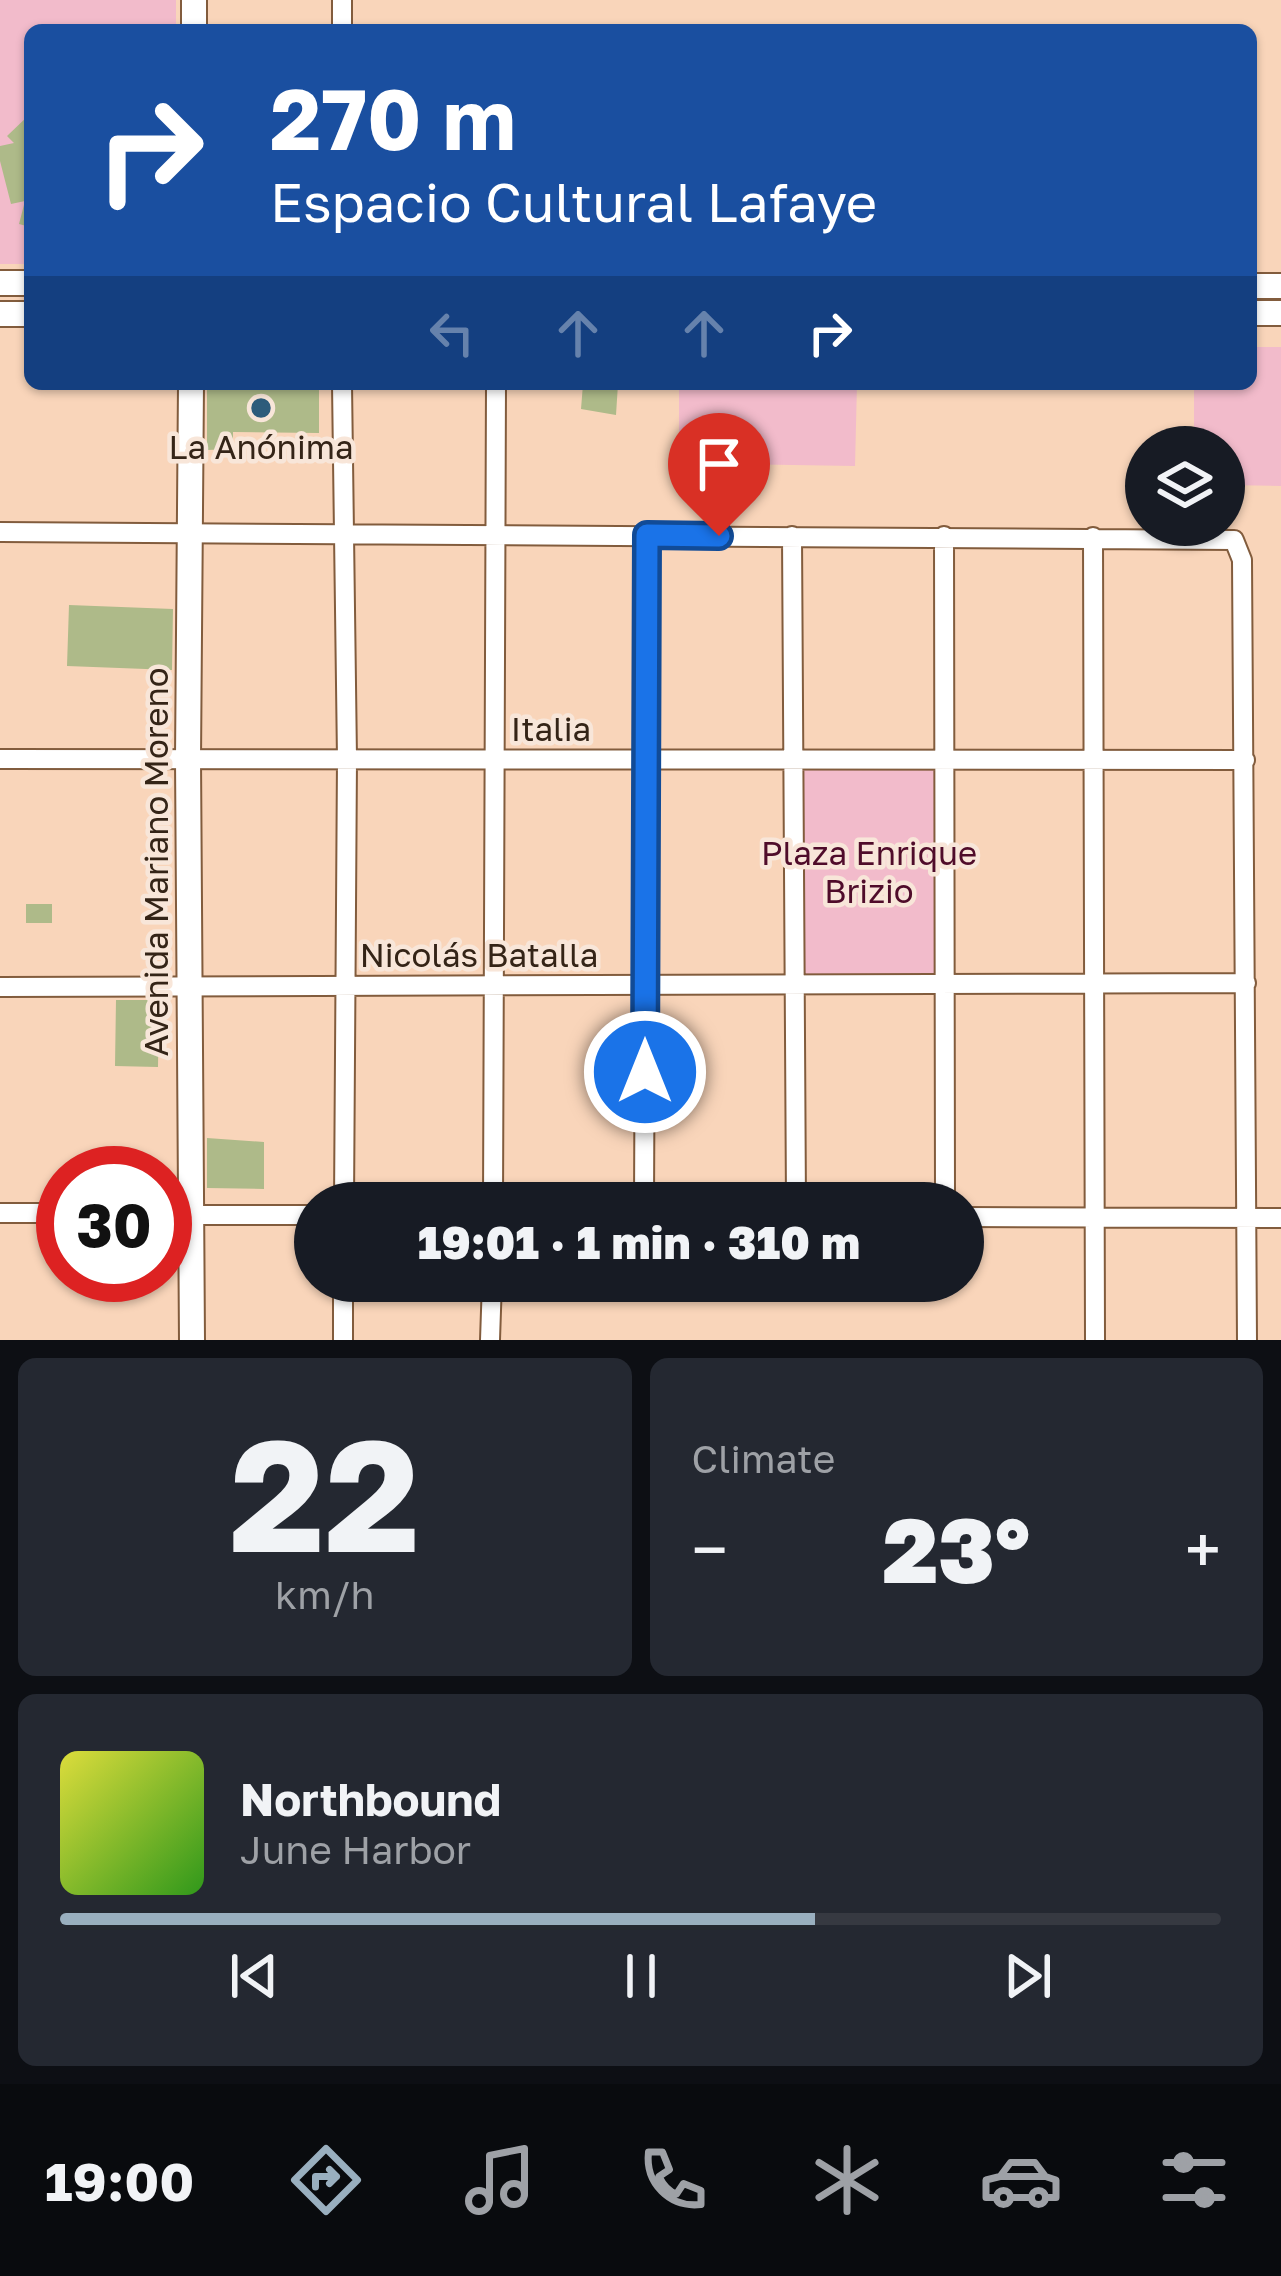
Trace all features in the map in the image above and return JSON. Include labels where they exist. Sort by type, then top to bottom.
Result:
[{"type":"main road","name":"Avenida Mariano Moreno","points":[[182,1146],[191,987],[191,390]]},
{"type":"main road","name":"Avenida Mariano Moreno","points":[[188,1302],[192,1340]]},
{"type":"street","points":[[342,390],[347,759],[344,1182]]},
{"type":"street","points":[[493,1182],[496,390]]},
{"type":"street","points":[[0,532],[1234,540],[1242,560],[1247,1340]]},
{"type":"street","points":[[644,1182],[647,535]]},
{"type":"street","points":[[792,536],[796,1182]]},
{"type":"street","points":[[944,536],[945,1182]]},
{"type":"street","points":[[1093,537],[1095,1340]]},
{"type":"street","name":"Italia","points":[[0,759],[1245,760]]},
{"type":"street","name":"Nicolás Batalla","points":[[0,987],[1246,983]]},
{"type":"street","points":[[0,1213],[36,1213]]},
{"type":"street","points":[[192,1215],[294,1215]]},
{"type":"street","points":[[984,1217],[1281,1218]]},
{"type":"street","points":[[343,1340],[344,1302]]},
{"type":"street","points":[[490,1340],[491,1302]]},
{"type":"path","points":[[887,856],[894,861]]},
{"type":"green space","points":[[0,0],[176,0],[176,24],[24,24],[24,264],[0,264]]},
{"type":"green space","points":[[1257,347],[1281,347],[1281,486],[1245,485],[1245,426],[1194,426],[1194,390],[1257,390]]},
{"type":"green space","points":[[679,390],[857,390],[855,466],[679,463]]},
{"type":"green space","name":"Plaza Enrique Brizio","points":[[942,764],[942,979],[796,981],[795,765]]},
{"type":"building","points":[[24,120],[24,201],[11,204],[0,161],[0,146],[14,143],[7,136]]},
{"type":"building","name":"La Anónima","points":[[207,390],[319,390],[319,433],[233,432],[233,449],[207,450]]},
{"type":"building","points":[[583,390],[618,390],[616,415],[581,409]]},
{"type":"building","points":[[69,605],[173,609],[172,670],[67,666]]},
{"type":"building","points":[[26,904],[52,904],[52,923],[26,923]]},
{"type":"building","points":[[116,1000],[159,1000],[158,1067],[115,1066]]},
{"type":"building","points":[[207,1138],[264,1142],[264,1189],[207,1188]]},
{"type":"place","name":"La Anónima","points":[[261,408]]},
{"type":"route","points":[[645,1072],[647,535],[719,536]]}]
